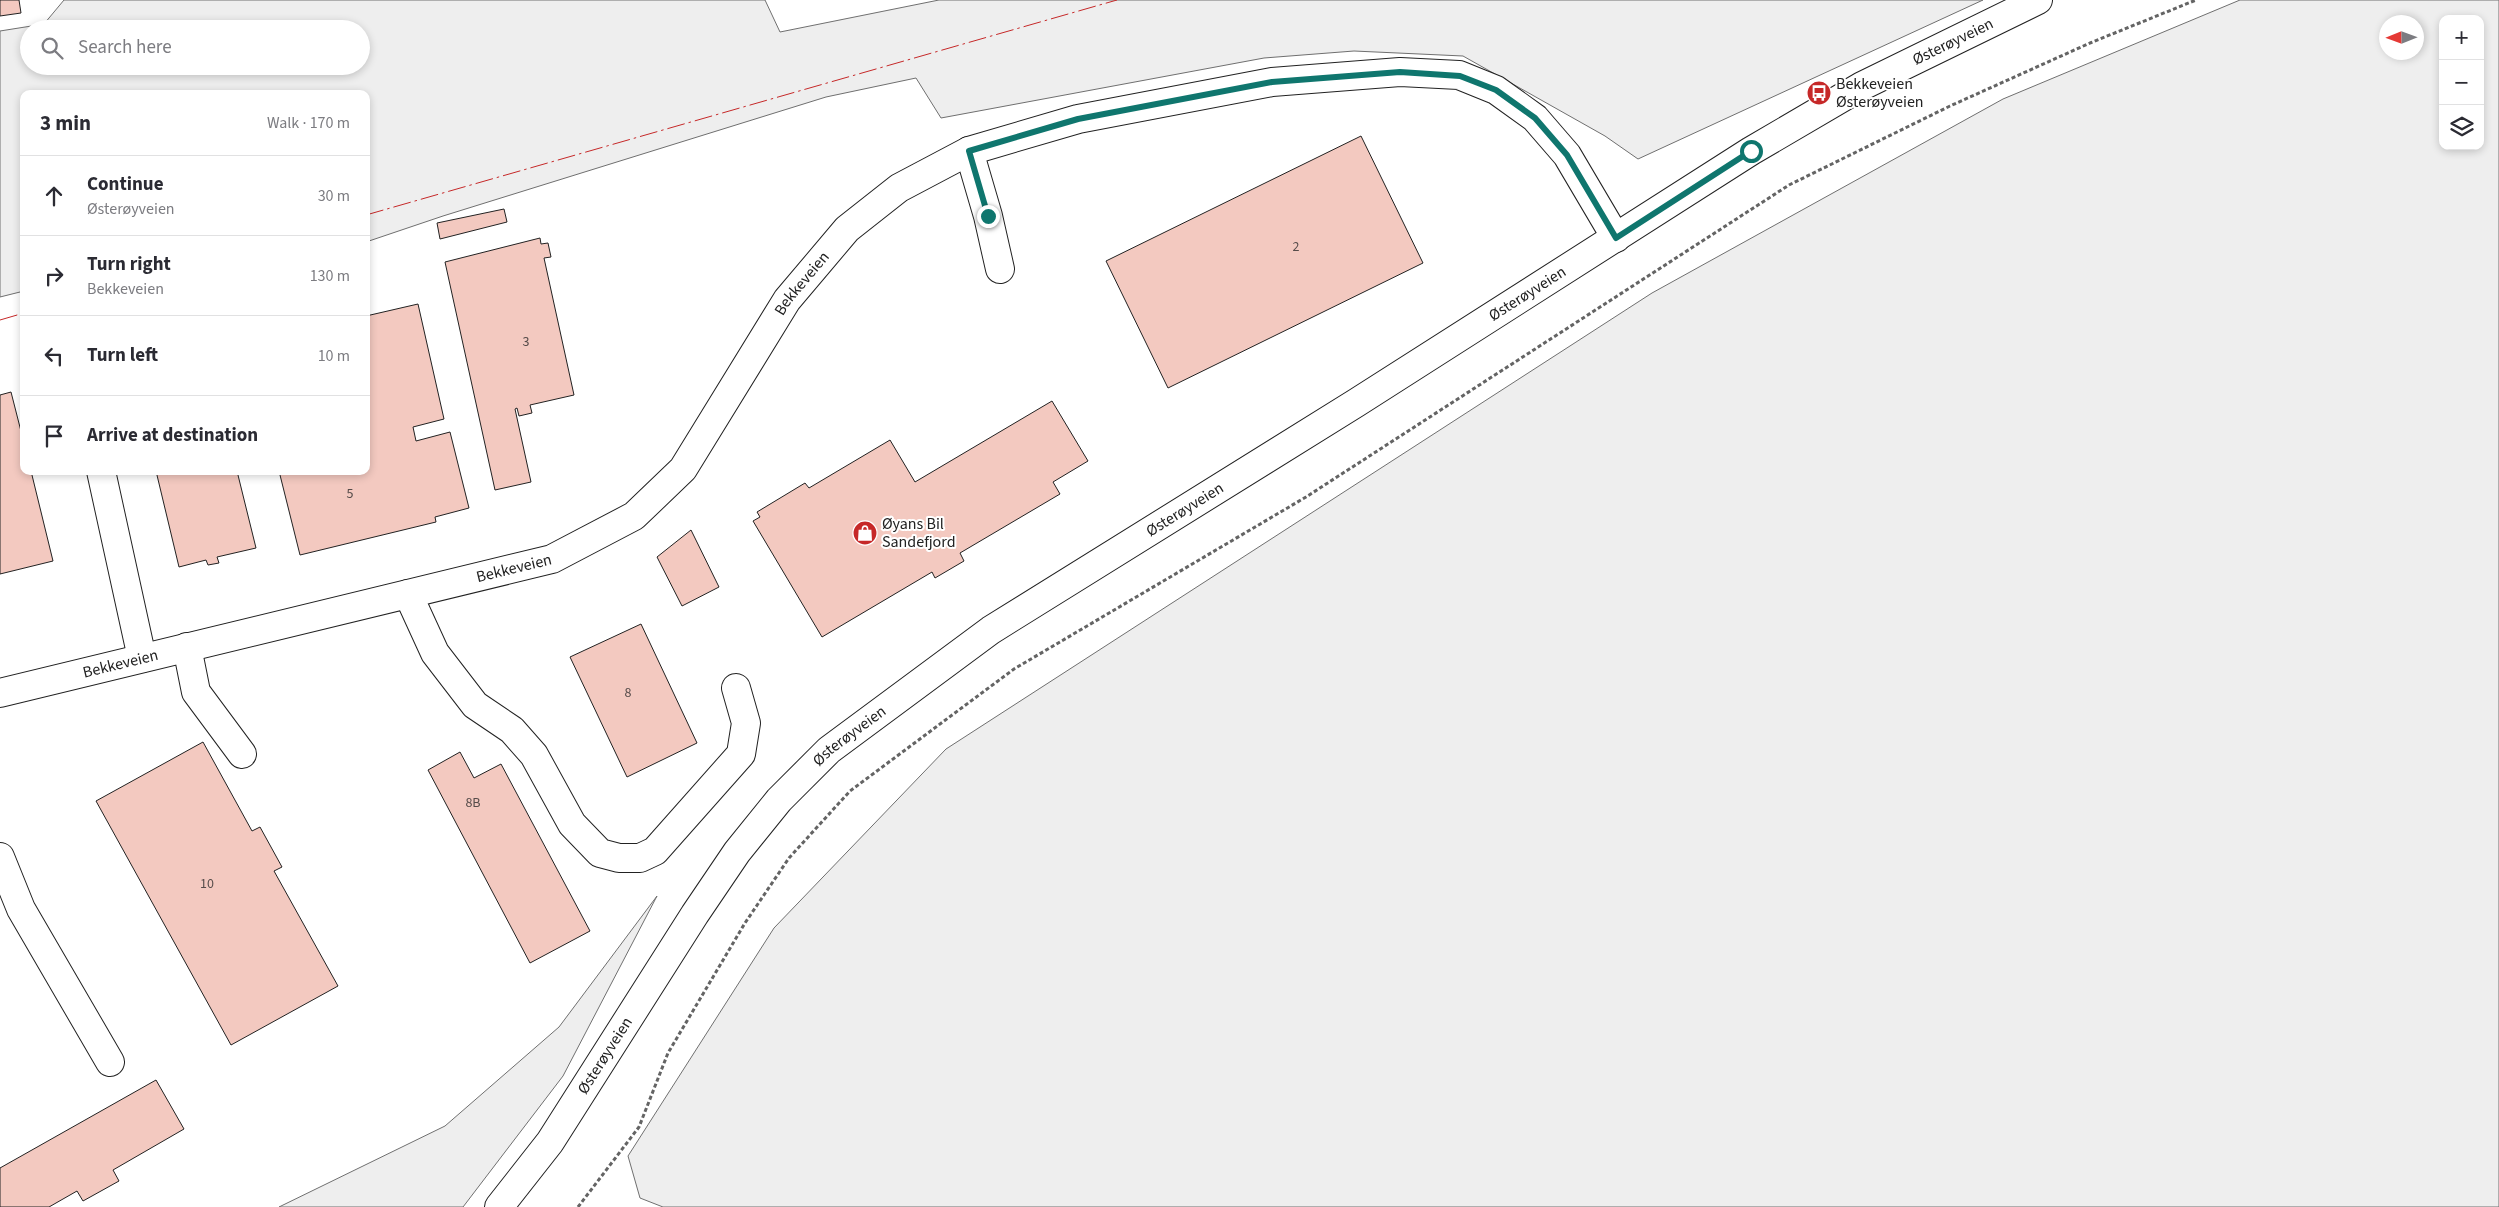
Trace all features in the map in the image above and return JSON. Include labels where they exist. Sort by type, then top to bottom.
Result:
[{"type":"main road","name":"Østerøyveien","points":[[499,1207],[550,1142],[695,914],[737,852],[779,800],[830,750],[992,630],[1356,403],[1751,151],[1862,86],[2038,0]]},
{"type":"main road","name":"Bekkeveien","points":[[0,693],[552,559],[634,516],[683,469],[787,300],[847,229],[899,188],[969,151],[1078,119],[1272,82],[1400,72],[1460,76],[1496,90],[1535,118],[1567,155],[1616,238]]},
{"type":"main road","points":[[969,151],[988,216],[1000,269]]},
{"type":"main road","points":[[102,475],[142,658]]},
{"type":"main road","points":[[408,594],[435,652],[475,705],[512,730],[534,755],[572,824],[600,853],[619,858],[640,858],[655,851],[741,754],[746,723],[736,688]]},
{"type":"main road","points":[[187,648],[196,692],[242,754]]},
{"type":"main road","points":[[0,857],[21,909],[110,1062]]},
{"type":"path","points":[[578,1207],[638,1127],[668,1053],[745,922],[789,858],[850,791],[1014,669],[1306,497],[1790,184],[1958,102],[2090,43],[2196,0]]},
{"type":"shaded area","points":[[64,0],[765,0],[780,32],[939,0],[1983,0],[1638,159],[1605,136],[1463,56],[1354,51],[1264,58],[941,118],[916,78],[826,97],[443,216],[370,241],[370,90],[20,90],[20,292],[0,297],[0,31],[20,28],[20,75],[370,75],[370,20],[47,20]]},
{"type":"shaded area","points":[[2240,0],[2499,0],[2499,1207],[663,1207],[640,1198],[628,1156],[774,928],[946,749],[1652,293],[2003,99]]},
{"type":"shaded area","points":[[657,896],[563,1076],[463,1207],[279,1207],[445,1126],[559,1027]]},
{"type":"building","points":[[0,0],[19,0],[21,13],[0,16]]},
{"type":"building","points":[[1361,136],[1423,263],[1168,388],[1106,261]]},
{"type":"building","points":[[504,209],[507,222],[440,239],[437,223]]},
{"type":"building","points":[[540,238],[541,244],[548,243],[551,257],[544,258],[574,395],[530,405],[532,413],[519,416],[517,408],[515,409],[531,482],[495,490],[445,262]]},
{"type":"building","points":[[418,304],[444,419],[413,427],[416,441],[450,432],[469,508],[435,517],[436,522],[300,555],[280,475],[370,475],[370,315]]},
{"type":"building","points":[[11,392],[20,427],[20,475],[32,475],[53,561],[0,574],[0,395]]},
{"type":"building","points":[[1052,401],[1088,461],[1053,482],[1060,494],[960,553],[964,561],[935,578],[932,572],[822,637],[753,521],[760,517],[757,512],[805,483],[809,488],[890,440],[915,482]]},
{"type":"building","points":[[157,475],[238,475],[256,548],[217,557],[219,563],[208,565],[206,560],[179,567]]},
{"type":"building","points":[[691,530],[719,587],[682,606],[657,557]]},
{"type":"building","points":[[641,624],[697,743],[627,777],[570,657]]},
{"type":"building","points":[[203,742],[252,831],[260,827],[282,867],[274,871],[338,986],[231,1045],[96,801]]},
{"type":"building","points":[[460,752],[474,778],[501,764],[590,931],[530,963],[428,770]]},
{"type":"building","points":[[156,1080],[184,1129],[113,1170],[119,1181],[83,1201],[77,1191],[49,1207],[0,1207],[0,1168]]},
{"type":"power","points":[[370,214],[1117,0]]},
{"type":"power","points":[[0,320],[20,314]]},
{"type":"place","name":"Bekkeveien Østerøyveien","points":[[1819,93]]},
{"type":"place","name":"Øyans Bil Sandefjord","points":[[865,533]]},
{"type":"route","points":[[988,216],[969,151],[1078,119],[1272,82],[1400,72],[1460,76],[1496,90],[1535,118],[1567,155],[1616,238],[1751,151]]}]
